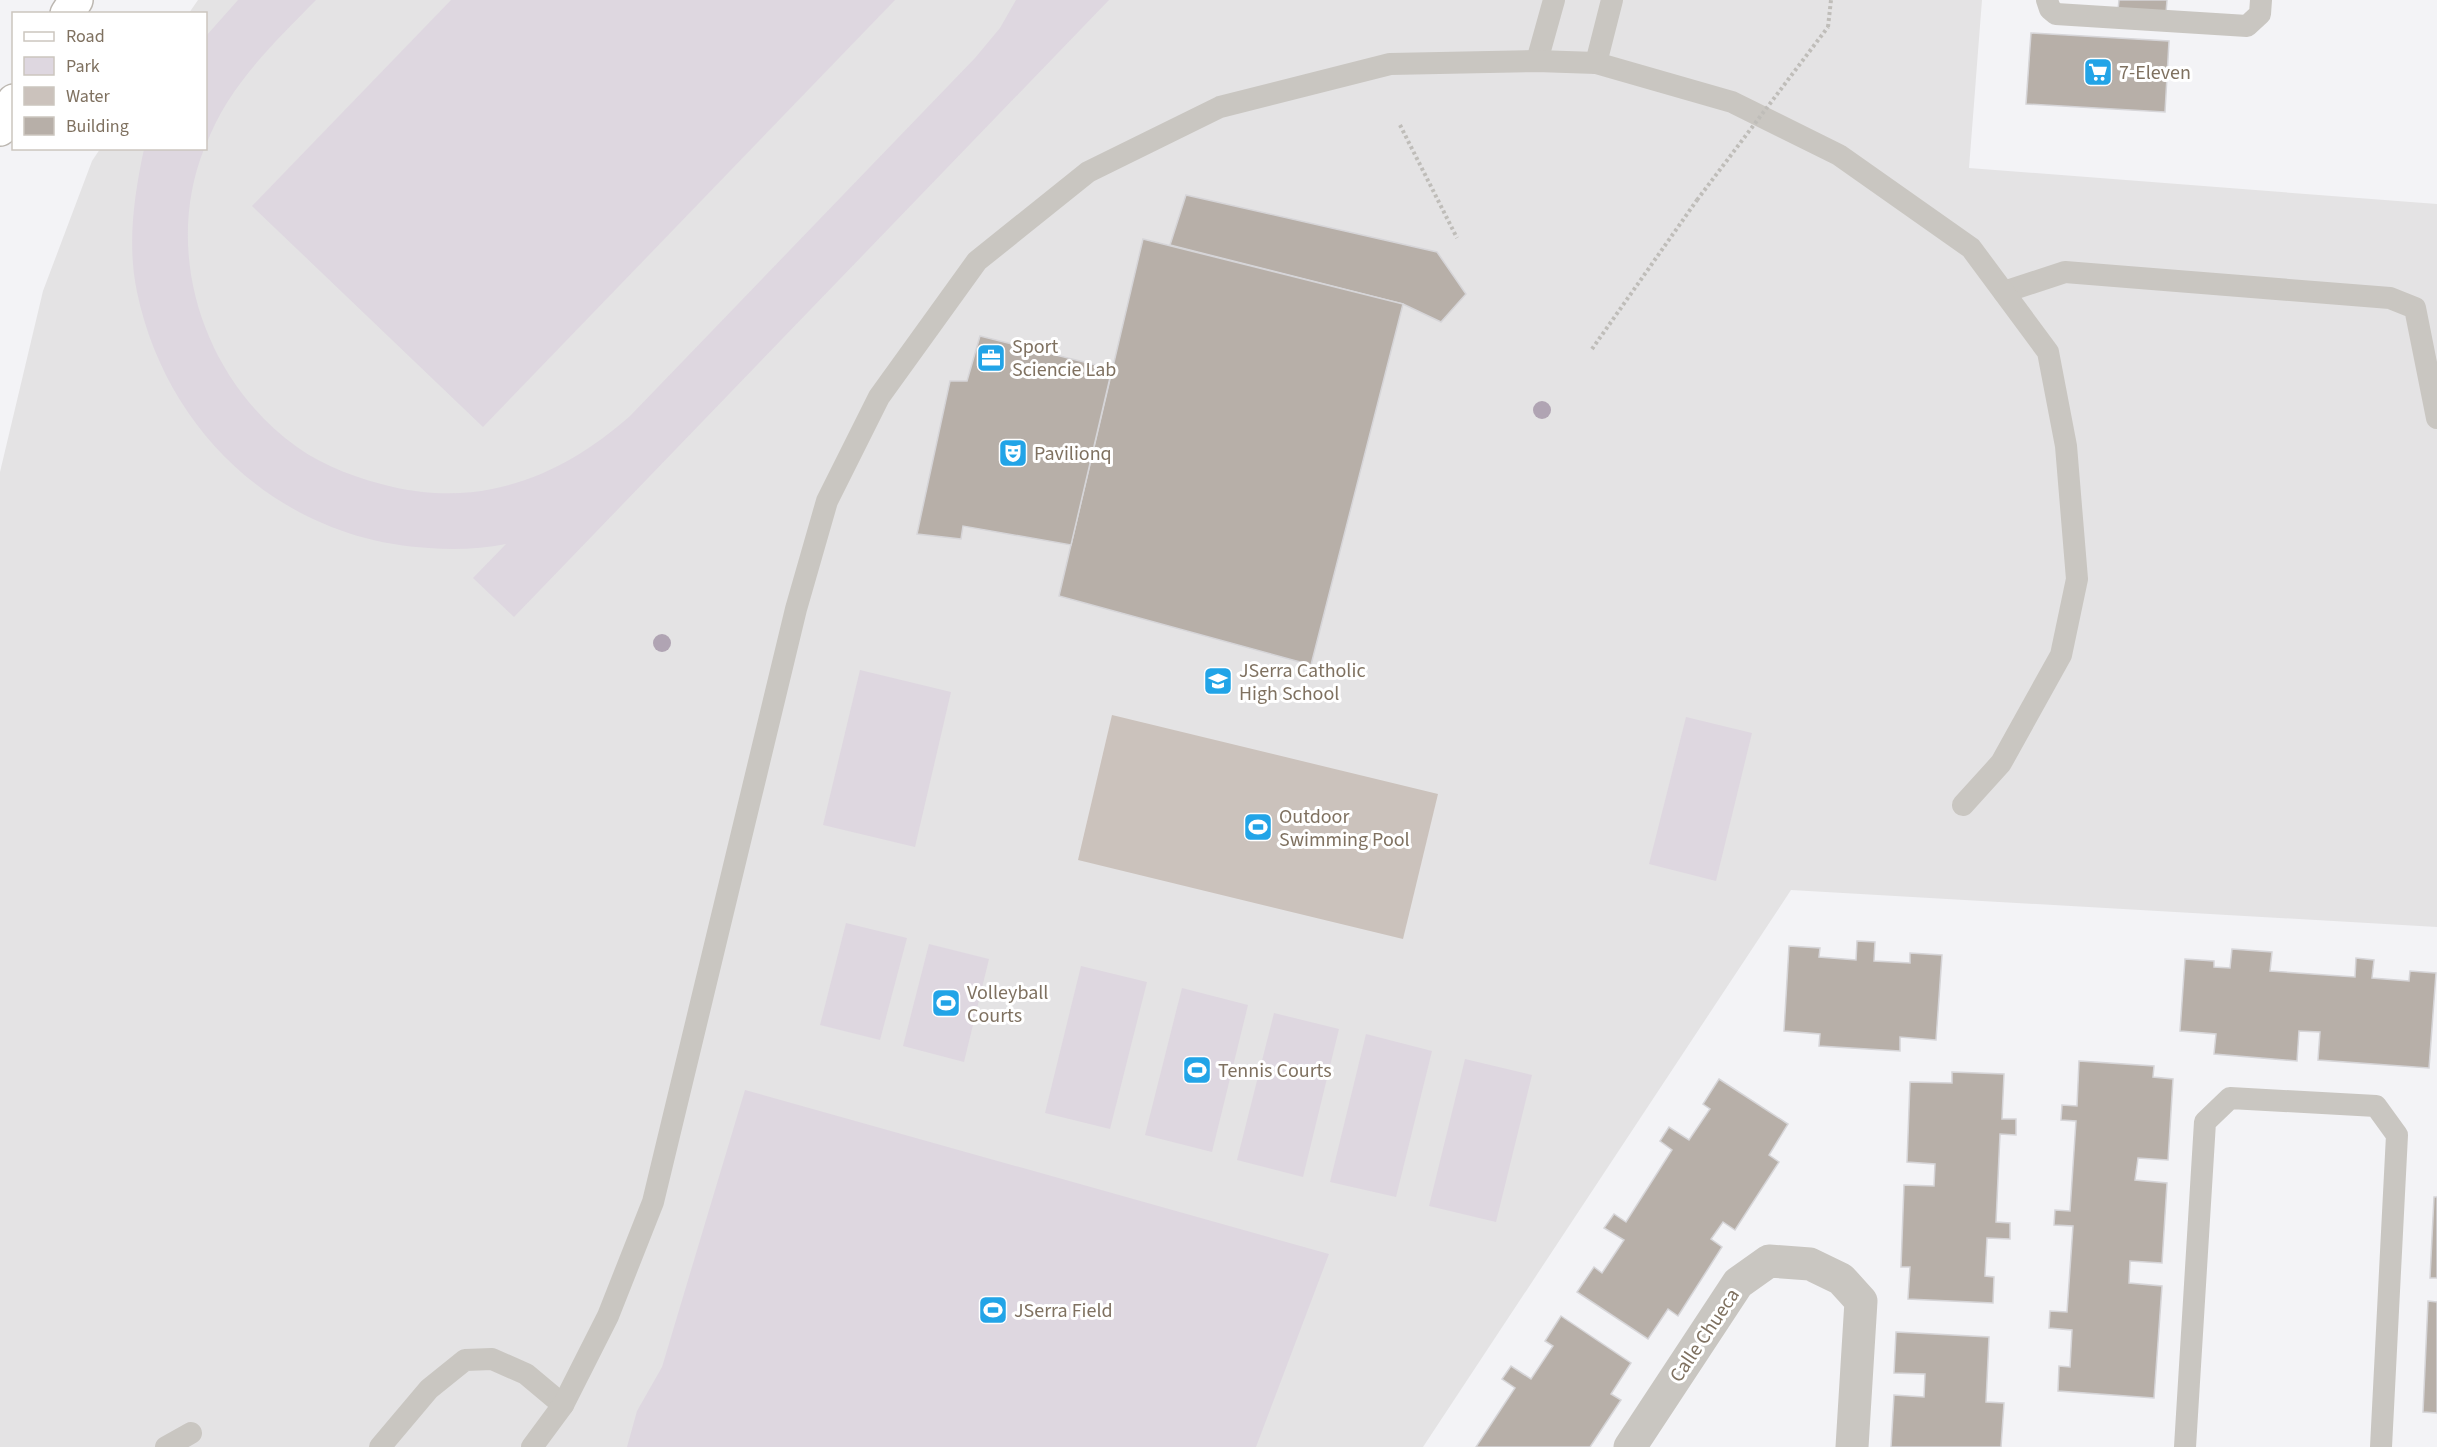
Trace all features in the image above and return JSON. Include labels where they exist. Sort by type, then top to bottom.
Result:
[{"type":"main road","points":[[0,129],[12,105]]},
{"type":"street","name":"Calle Chueca","points":[[1630,1447],[1738,1282],[1769,1261],[1810,1264],[1841,1279],[1861,1301],[1852,1447]]},
{"type":"lane","points":[[1537,61],[1554,0]]},
{"type":"lane","points":[[1596,63],[1612,0]]},
{"type":"lane","points":[[2047,0],[2050,9],[2056,14],[2247,26],[2260,14],[2261,0]]},
{"type":"lane","points":[[532,1447],[563,1405],[608,1316],[653,1202],[796,609],[827,501],[879,397],[977,261],[1088,172],[1220,107],[1390,64],[1537,61],[1596,63],[1732,102],[1839,155],[1971,248],[2048,351],[2066,446],[2077,579],[2061,655],[2001,763],[1963,805]]},
{"type":"lane","points":[[2004,292],[2065,272],[2390,298],[2415,308],[2437,418]]},
{"type":"lane","points":[[2185,1447],[2205,1122],[2230,1098],[2376,1106],[2397,1135],[2381,1447]]},
{"type":"lane","points":[[380,1447],[429,1389],[465,1360],[492,1359],[526,1374],[563,1405]]},
{"type":"lane","points":[[166,1447],[191,1433]]},
{"type":"path","points":[[1592,349],[1697,200],[1828,27],[1831,0]]},
{"type":"path","points":[[1400,125],[1457,238]]},
{"type":"shaded area","name":"JSerra Catholic High School","points":[[198,0],[1982,0],[1969,168],[2437,204],[2437,927],[1791,890],[1423,1447],[0,1447],[0,472],[43,291],[92,161],[99,150],[207,150],[207,12],[190,12]]},
{"type":"green space","points":[[238,0],[316,0],[268,50],[239,85],[226,104],[207,143],[207,35]]},
{"type":"green space","points":[[451,0],[895,0],[483,427],[252,206]]},
{"type":"green space","points":[[1016,0],[1109,0],[514,617],[473,578],[506,544],[448,549],[376,541],[326,525],[280,501],[240,471],[204,434],[175,391],[152,344],[137,292],[132,256],[137,184],[144,150],[204,150],[192,190],[188,231],[191,272],[200,313],[216,352],[238,388],[265,420],[297,447],[319,461],[355,476],[393,487],[430,493],[467,493],[492,489],[531,478],[583,452],[630,416],[975,58],[1000,28]]},
{"type":"green space","points":[[860,670],[951,692],[915,847],[823,825]]},
{"type":"green space","points":[[1686,717],[1752,733],[1716,881],[1649,864]]},
{"type":"green space","points":[[846,923],[907,938],[880,1040],[820,1025]]},
{"type":"green space","name":"Volleyball Courts","points":[[929,944],[989,959],[964,1062],[903,1046]]},
{"type":"green space","points":[[1081,966],[1147,982],[1110,1129],[1045,1113]]},
{"type":"green space","name":"Tennis Courts","points":[[1182,988],[1248,1005],[1212,1152],[1145,1135]]},
{"type":"green space","points":[[1274,1013],[1339,1029],[1303,1177],[1237,1160]]},
{"type":"green space","points":[[1366,1034],[1432,1051],[1396,1197],[1330,1182]]},
{"type":"green space","points":[[1465,1059],[1532,1075],[1496,1222],[1429,1206]]},
{"type":"green space","name":"JSerra Field","points":[[745,1090],[1329,1254],[1256,1447],[627,1447],[637,1411],[662,1367]]},
{"type":"water","name":"Outdoor Swimming Pool","points":[[1112,715],[1438,794],[1403,939],[1078,860]]},
{"type":"building","points":[[2119,0],[2167,0],[2166,13],[2118,10]]},
{"type":"building","name":"7-Eleven","points":[[2031,33],[2169,41],[2165,112],[2026,104]]},
{"type":"building","points":[[1186,195],[1437,252],[1466,294],[1441,322],[1403,304],[1170,245]]},
{"type":"building","points":[[1143,239],[1403,304],[1311,665],[1059,596]]},
{"type":"building","name":"Pavilionq","points":[[980,336],[1112,369],[1071,545],[963,526],[961,539],[917,534],[950,381],[967,381]]},
{"type":"building","points":[[1857,941],[1875,942],[1874,961],[1910,963],[1910,953],[1942,955],[1936,1040],[1900,1037],[1900,1051],[1819,1046],[1820,1034],[1784,1031],[1789,946],[1820,948],[1819,957],[1856,960]]},
{"type":"building","points":[[2232,949],[2272,952],[2270,971],[2355,977],[2356,958],[2374,960],[2372,978],[2409,981],[2410,971],[2436,973],[2429,1068],[2318,1060],[2320,1032],[2299,1031],[2297,1061],[2214,1054],[2216,1034],[2180,1031],[2185,959],[2214,961],[2214,967],[2230,968]]},
{"type":"building","points":[[2079,1061],[2154,1066],[2153,1077],[2173,1079],[2168,1160],[2138,1158],[2135,1180],[2167,1183],[2162,1263],[2130,1261],[2129,1283],[2162,1286],[2154,1398],[2058,1391],[2059,1366],[2070,1367],[2072,1330],[2049,1328],[2050,1311],[2067,1312],[2073,1226],[2054,1225],[2055,1210],[2070,1211],[2076,1121],[2061,1120],[2062,1105],[2077,1106]]},
{"type":"building","points":[[1952,1072],[2004,1074],[2002,1119],[2016,1119],[2016,1135],[2000,1134],[1996,1222],[2010,1223],[2010,1239],[1987,1238],[1985,1276],[1994,1277],[1993,1303],[1908,1299],[1910,1267],[1901,1267],[1904,1185],[1934,1186],[1935,1164],[1907,1162],[1910,1082],[1952,1083]]},
{"type":"building","points":[[1719,1079],[1788,1124],[1769,1155],[1779,1162],[1735,1230],[1723,1222],[1711,1239],[1722,1247],[1678,1316],[1668,1309],[1648,1339],[1577,1292],[1594,1267],[1602,1273],[1624,1240],[1604,1228],[1614,1214],[1626,1222],[1672,1150],[1660,1141],[1669,1127],[1689,1140],[1710,1109],[1703,1104]]},
{"type":"building","points":[[2434,1197],[2437,1197],[2437,1278],[2430,1278]]},
{"type":"building","points":[[2428,1301],[2437,1302],[2437,1413],[2423,1412]]},
{"type":"building","points":[[1561,1316],[1631,1363],[1611,1394],[1621,1400],[1590,1447],[1476,1447],[1515,1388],[1502,1379],[1511,1366],[1531,1379],[1553,1346],[1545,1341]]},
{"type":"building","points":[[1896,1332],[1989,1337],[1986,1402],[2004,1403],[2001,1447],[1891,1447],[1894,1395],[1924,1397],[1925,1374],[1894,1373]]},
{"type":"place","name":"7-Eleven","points":[[2098,72]]},
{"type":"place","name":"Sport Sciencie Lab","points":[[991,358]]},
{"type":"place","name":"Pavilionq","points":[[1013,453]]},
{"type":"place","name":"JSerra Catholic High School","points":[[1218,681]]},
{"type":"place","name":"Outdoor Swimming Pool","points":[[1258,827]]},
{"type":"place","name":"Volleyball Courts","points":[[946,1003]]},
{"type":"place","name":"Tennis Courts","points":[[1197,1070]]},
{"type":"place","name":"JSerra Field","points":[[993,1310]]}]
